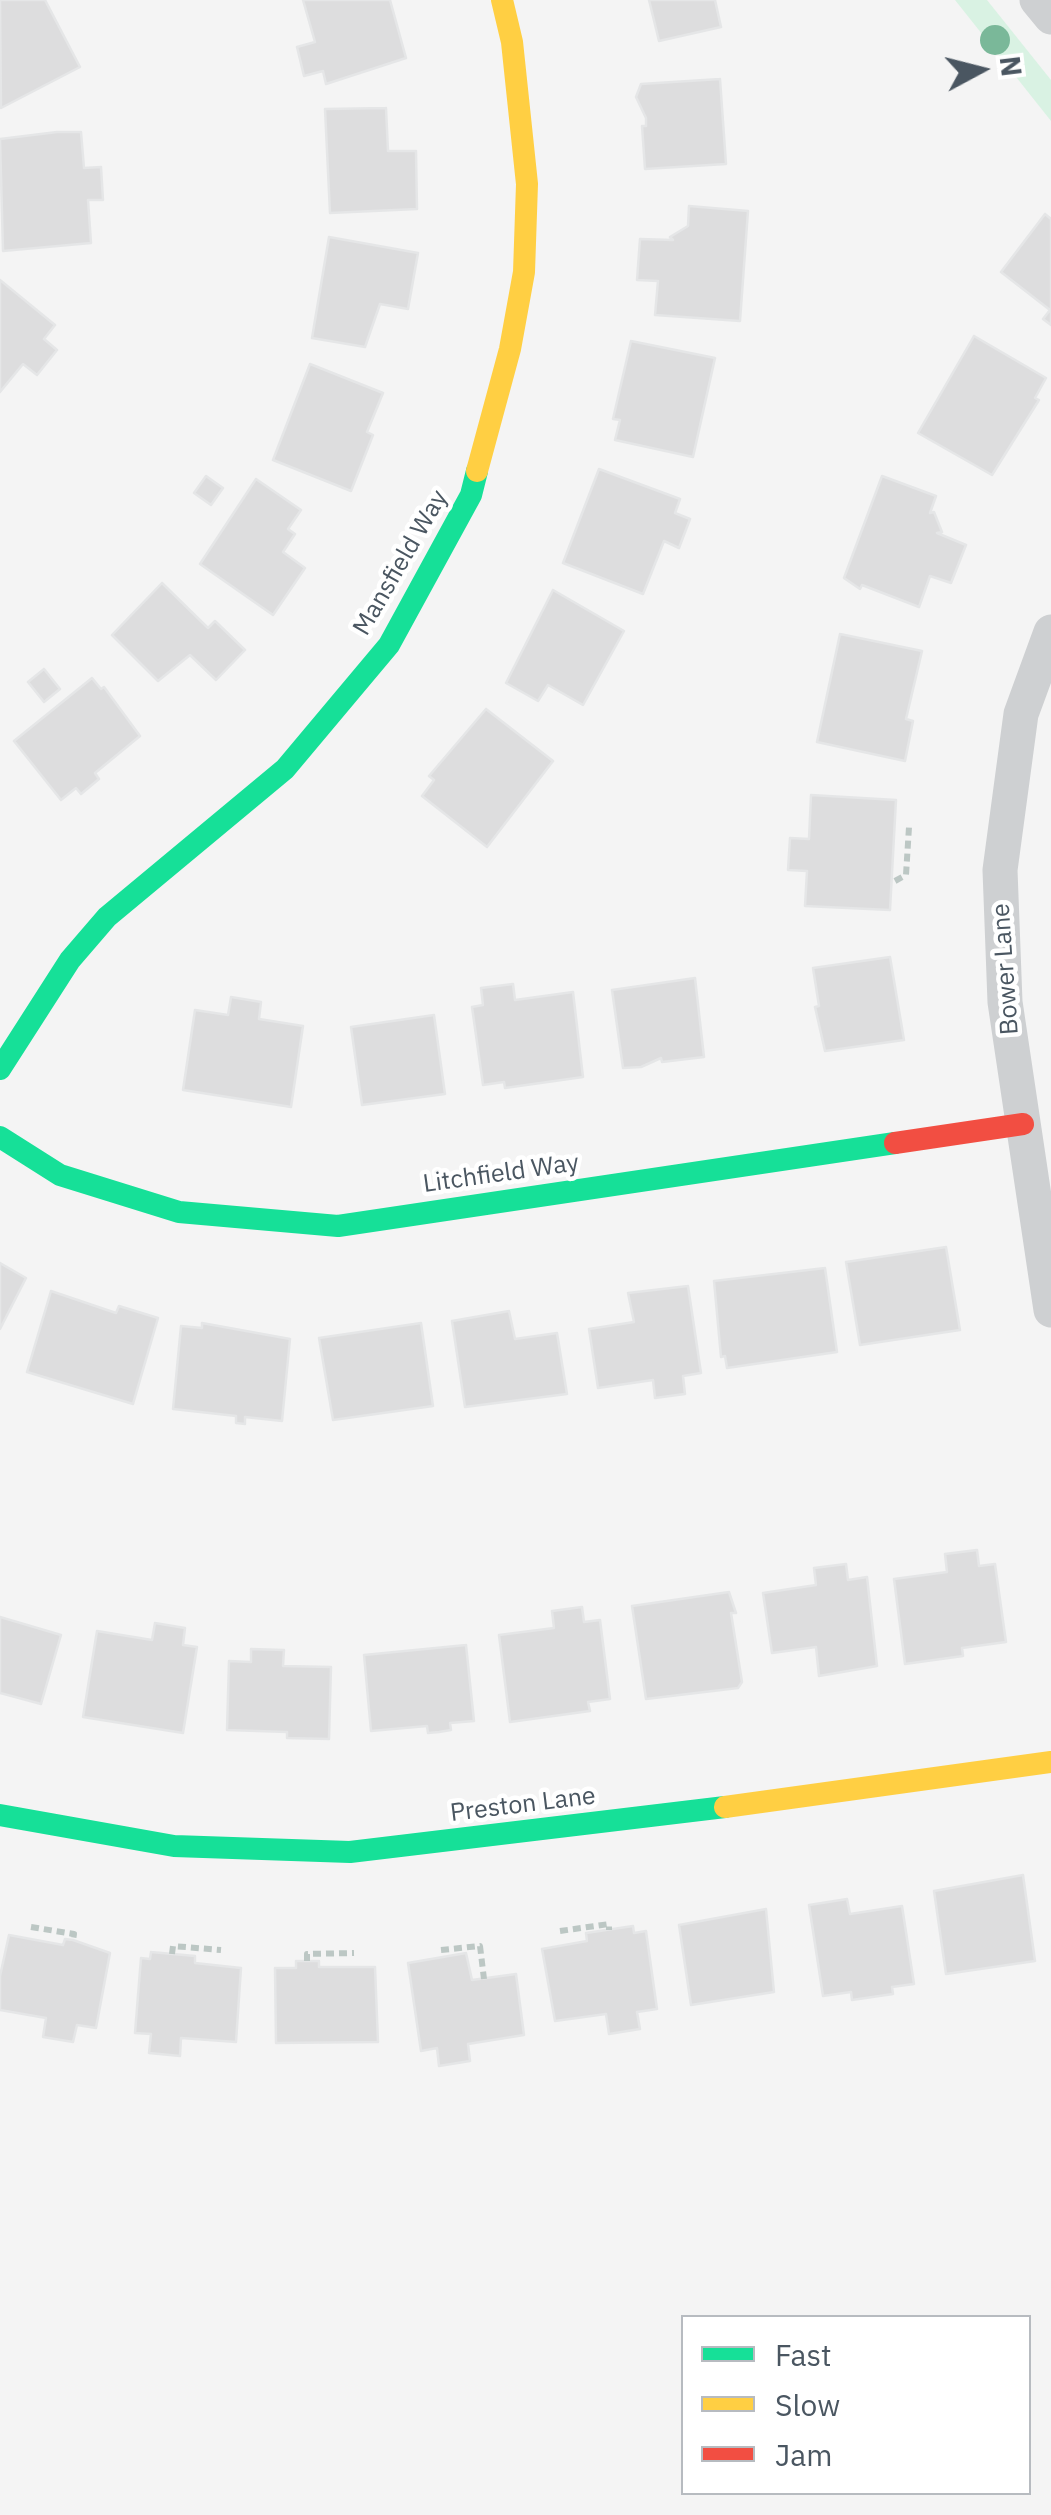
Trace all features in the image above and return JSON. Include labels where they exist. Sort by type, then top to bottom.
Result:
[{"type":"street","name":"Mansfield Way","points":[[0,1069],[70,960],[107,917],[285,770],[389,646],[471,495],[510,349],[524,272],[527,184],[512,42],[502,0]]},
{"type":"street","points":[[1037,0],[1051,17]]},
{"type":"street","name":"Bower Lane","points":[[1051,632],[1021,714],[1000,870],[1006,1002],[1051,1310]]},
{"type":"street","name":"Litchfield Way","points":[[0,1138],[60,1175],[179,1212],[338,1226],[1023,1124]]},
{"type":"street","name":"Preston Lane","points":[[0,1815],[174,1846],[350,1852],[517,1836],[1051,1762]]},
{"type":"path","points":[[895,880],[906,875],[910,827]]},
{"type":"path","points":[[560,1931],[608,1924],[609,1930]]},
{"type":"path","points":[[31,1927],[74,1934],[73,1940]]},
{"type":"path","points":[[172,1954],[173,1946],[221,1950]]},
{"type":"path","points":[[441,1950],[480,1946],[484,1978]]},
{"type":"path","points":[[307,1961],[307,1954],[354,1953]]},
{"type":"green space","points":[[955,0],[987,0],[1051,80],[1051,121]]},
{"type":"building","points":[[0,0],[45,0],[80,67],[1,108]]},
{"type":"building","points":[[303,0],[390,0],[406,58],[326,84],[323,71],[304,76],[297,47],[315,42]]},
{"type":"building","points":[[649,0],[715,0],[721,27],[659,41]]},
{"type":"building","points":[[720,79],[726,164],[645,169],[642,126],[646,126],[646,118],[636,97],[641,84]]},
{"type":"building","points":[[386,108],[388,151],[416,151],[417,209],[330,213],[325,109]]},
{"type":"building","points":[[81,132],[84,168],[101,167],[103,200],[88,200],[91,243],[3,251],[0,139]]},
{"type":"building","points":[[689,206],[748,211],[740,321],[655,315],[658,281],[637,280],[640,239],[673,240],[670,237],[688,226]]},
{"type":"building","points":[[1045,214],[1051,219],[1051,325],[1043,319],[1050,310],[1001,272]]},
{"type":"building","points":[[329,237],[418,253],[408,309],[380,304],[365,347],[312,338]]},
{"type":"building","points":[[0,280],[55,325],[44,339],[57,350],[37,375],[23,364],[0,392]]},
{"type":"building","points":[[974,336],[1046,378],[1035,398],[1039,400],[992,475],[918,433]]},
{"type":"building","points":[[631,341],[715,358],[693,457],[615,440],[620,420],[613,419]]},
{"type":"building","points":[[310,364],[383,393],[367,432],[373,435],[351,491],[273,460]]},
{"type":"building","points":[[599,469],[680,499],[675,513],[690,519],[679,548],[664,541],[643,594],[563,563]]},
{"type":"building","points":[[206,476],[223,488],[211,505],[194,493]]},
{"type":"building","points":[[882,476],[936,496],[930,513],[934,512],[942,532],[937,533],[966,545],[951,583],[930,576],[919,607],[862,585],[860,589],[844,578]]},
{"type":"building","points":[[256,479],[301,510],[288,529],[295,534],[283,552],[305,568],[273,615],[200,564]]},
{"type":"building","points":[[162,583],[208,628],[215,621],[245,650],[216,680],[190,655],[158,681],[112,635]]},
{"type":"building","points":[[553,590],[624,631],[583,705],[548,685],[538,701],[506,683]]},
{"type":"building","points":[[840,634],[922,651],[906,719],[913,721],[905,761],[817,742]]},
{"type":"building","points":[[44,669],[60,689],[44,702],[28,682]]},
{"type":"building","points":[[92,678],[101,689],[104,687],[140,736],[95,773],[99,779],[81,794],[76,788],[61,800],[14,741]]},
{"type":"building","points":[[486,709],[553,761],[487,847],[422,796],[434,780],[429,776]]},
{"type":"building","points":[[811,795],[896,800],[890,910],[805,906],[807,871],[788,870],[790,838],[809,839]]},
{"type":"building","points":[[890,957],[904,1040],[825,1051],[815,1007],[819,1006],[813,968]]},
{"type":"building","points":[[695,978],[704,1057],[662,1062],[661,1058],[641,1067],[623,1068],[612,990]]},
{"type":"building","points":[[513,984],[515,1000],[573,992],[583,1077],[505,1088],[504,1082],[483,1085],[472,1007],[483,1005],[481,988]]},
{"type":"building","points":[[231,997],[261,1002],[259,1019],[303,1026],[291,1107],[183,1090],[195,1010],[228,1015]]},
{"type":"building","points":[[434,1015],[445,1094],[362,1105],[351,1027]]},
{"type":"building","points":[[946,1247],[960,1330],[860,1345],[846,1262]]},
{"type":"building","points":[[0,1263],[26,1278],[0,1329]]},
{"type":"building","points":[[825,1268],[837,1352],[727,1368],[725,1356],[721,1357],[714,1281]]},
{"type":"building","points":[[688,1286],[701,1373],[683,1376],[685,1394],[655,1398],[653,1380],[598,1388],[589,1329],[634,1322],[628,1293]]},
{"type":"building","points":[[51,1291],[116,1313],[119,1306],[158,1318],[133,1404],[27,1372]]},
{"type":"building","points":[[509,1311],[515,1339],[557,1333],[567,1394],[465,1407],[452,1321]]},
{"type":"building","points":[[202,1323],[290,1339],[282,1421],[245,1417],[245,1424],[236,1423],[236,1416],[173,1409],[181,1326],[202,1328]]},
{"type":"building","points":[[421,1323],[433,1406],[333,1420],[319,1338]]},
{"type":"building","points":[[977,1550],[979,1566],[995,1564],[1006,1642],[962,1648],[963,1656],[905,1664],[894,1579],[947,1572],[945,1554]]},
{"type":"building","points":[[846,1564],[848,1580],[867,1577],[877,1666],[819,1676],[816,1647],[772,1653],[763,1593],[816,1585],[814,1568]]},
{"type":"building","points":[[729,1592],[736,1613],[731,1613],[742,1682],[738,1688],[646,1699],[632,1606]]},
{"type":"building","points":[[582,1607],[584,1622],[600,1620],[610,1699],[588,1702],[590,1711],[510,1722],[499,1635],[554,1628],[552,1611]]},
{"type":"building","points":[[0,1617],[61,1635],[41,1704],[0,1693]]},
{"type":"building","points":[[155,1623],[185,1628],[183,1645],[197,1647],[183,1733],[83,1717],[97,1631],[152,1640]]},
{"type":"building","points":[[466,1645],[474,1721],[450,1723],[451,1730],[439,1732],[428,1733],[427,1726],[371,1731],[364,1655]]},
{"type":"building","points":[[251,1649],[284,1650],[283,1666],[331,1667],[329,1739],[287,1738],[287,1732],[227,1730],[229,1661],[251,1662]]},
{"type":"building","points":[[1023,1875],[1035,1961],[946,1974],[934,1891]]},
{"type":"building","points":[[847,1899],[850,1914],[902,1906],[914,1984],[892,1987],[893,1994],[852,2000],[851,1992],[823,1996],[809,1905]]},
{"type":"building","points":[[766,1909],[774,1992],[691,2005],[679,1925]]},
{"type":"building","points":[[633,1926],[634,1933],[646,1931],[657,2009],[637,2012],[640,2029],[609,2034],[606,2014],[555,2021],[542,1949],[587,1941],[586,1933]]},
{"type":"building","points":[[9,1935],[63,1945],[65,1939],[73,1940],[110,1953],[96,2028],[77,2025],[73,2042],[43,2037],[46,2018],[0,2010],[0,1976]]},
{"type":"building","points":[[151,1952],[195,1956],[195,1963],[241,1968],[236,2042],[181,2038],[180,2056],[149,2053],[151,2034],[135,2033],[141,1958],[150,1959]]},
{"type":"building","points":[[466,1953],[472,1980],[516,1974],[524,2035],[468,2044],[470,2061],[439,2066],[437,2048],[421,2051],[408,1963]]},
{"type":"building","points":[[296,1961],[319,1961],[319,1967],[375,1967],[378,2042],[276,2043],[275,1968],[296,1968]]},
{"type":"traffic: fast","points":[[0,1069],[70,960],[107,917],[285,769],[389,645],[471,495],[477,471]]},
{"type":"traffic: fast","points":[[0,1137],[60,1175],[179,1212],[338,1226],[895,1143]]},
{"type":"traffic: fast","points":[[0,1815],[174,1846],[350,1852],[725,1807]]},
{"type":"traffic: slow","points":[[477,471],[510,349],[524,272],[527,184],[512,42],[502,0]]},
{"type":"traffic: slow","points":[[725,1807],[1051,1762]]},
{"type":"traffic: jam","points":[[895,1143],[1023,1124]]}]
